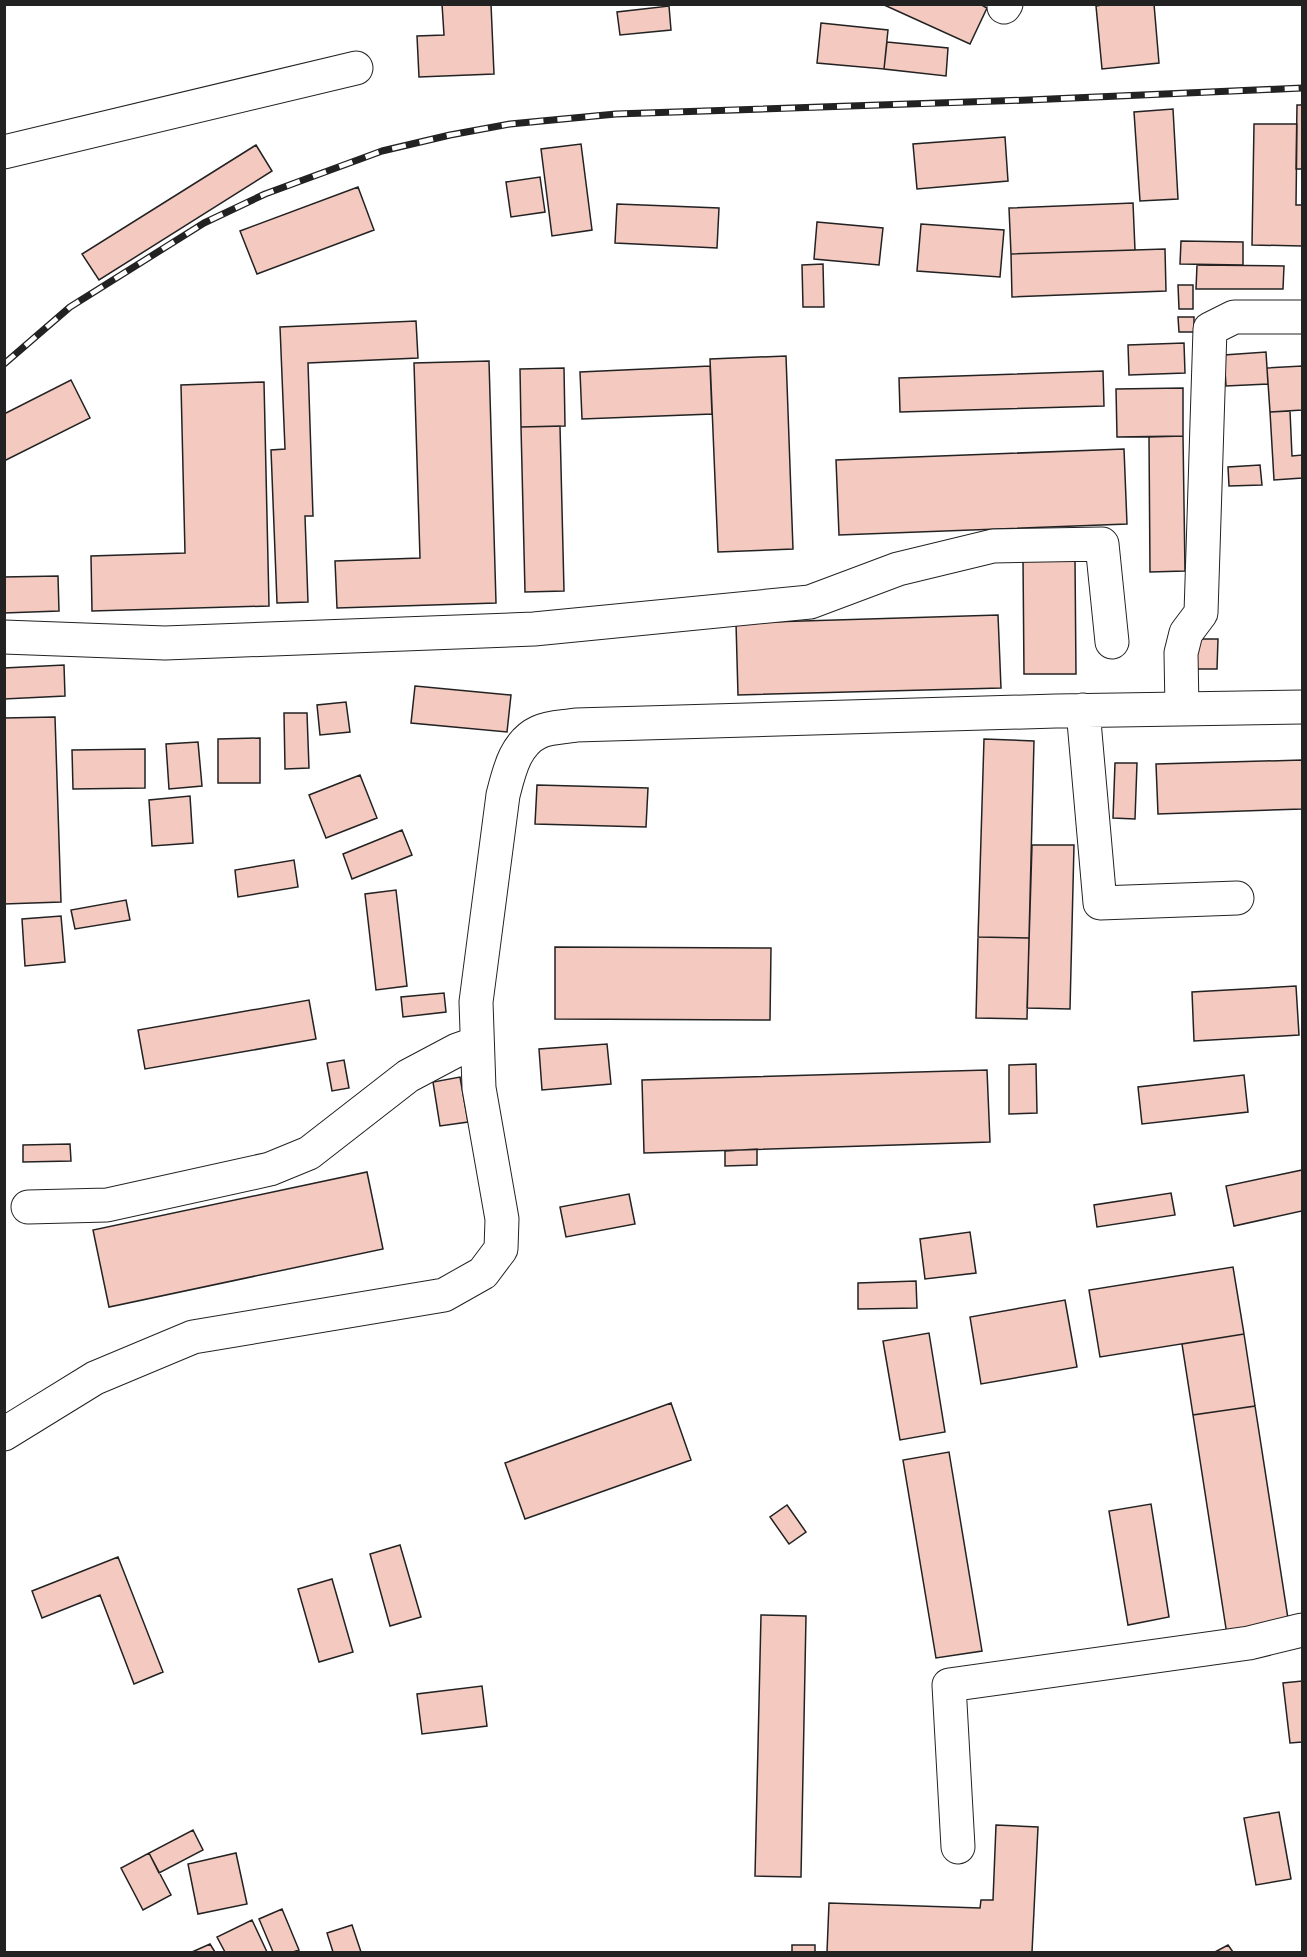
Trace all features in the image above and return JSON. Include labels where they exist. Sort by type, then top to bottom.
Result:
[{"type":"street","points":[[4,152],[356,68]]},
{"type":"street","points":[[1182,709],[1181,653],[1186,633],[1201,612],[1210,328],[1234,317],[1301,317]]},
{"type":"street","points":[[4,637],[165,643],[534,629],[810,602],[898,569],[993,546],[1102,544],[1112,642]]},
{"type":"street","points":[[4,1434],[94,1378],[193,1337],[444,1295],[483,1273],[501,1248],[502,1219],[479,1088],[476,1002],[503,795],[519,748],[539,731],[576,725],[1083,710],[1302,707]]},
{"type":"street","points":[[1083,710],[1100,903],[1237,898]]},
{"type":"street","points":[[28,1207],[107,1205],[270,1169],[309,1153],[408,1076],[457,1050],[477,1043]]},
{"type":"street","points":[[958,1847],[948,1685],[1249,1643],[1302,1630]]},
{"type":"building","points":[[442,4],[491,4],[494,74],[419,77],[417,36],[444,35]]},
{"type":"building","points":[[882,4],[980,4],[987,8],[970,44]]},
{"type":"building","points":[[1154,4],[1159,63],[1102,69],[1096,6]]},
{"type":"building","points":[[669,6],[671,30],[620,35],[617,12]]},
{"type":"building","points":[[821,23],[888,30],[884,69],[817,63]]},
{"type":"building","points":[[887,42],[948,48],[946,76],[884,69]]},
{"type":"building","points":[[1297,105],[1302,105],[1302,169],[1296,169]]},
{"type":"building","points":[[1173,109],[1178,199],[1140,201],[1134,112]]},
{"type":"building","points":[[1254,124],[1297,124],[1296,205],[1302,205],[1302,246],[1252,245]]},
{"type":"building","points":[[1005,137],[1008,181],[917,189],[913,144]]},
{"type":"building","points":[[581,144],[592,230],[552,236],[541,149]]},
{"type":"building","points":[[256,145],[272,171],[99,280],[82,254]]},
{"type":"building","points":[[540,177],[545,212],[511,217],[506,182]]},
{"type":"building","points":[[358,187],[374,230],[257,274],[240,231]]},
{"type":"building","points":[[1133,203],[1135,250],[1011,254],[1009,208]]},
{"type":"building","points":[[617,204],[719,208],[717,248],[615,243]]},
{"type":"building","points":[[817,222],[883,228],[879,265],[814,259]]},
{"type":"building","points":[[921,224],[1004,230],[1000,277],[917,271]]},
{"type":"building","points":[[1181,241],[1243,242],[1243,265],[1180,264]]},
{"type":"building","points":[[1165,249],[1166,291],[1012,297],[1011,254]]},
{"type":"building","points":[[823,264],[824,307],[803,307],[802,265]]},
{"type":"building","points":[[1197,265],[1284,266],[1283,289],[1196,289]]},
{"type":"building","points":[[1178,285],[1193,285],[1193,309],[1179,309]]},
{"type":"building","points":[[1178,317],[1194,317],[1194,332],[1179,332]]},
{"type":"building","points":[[416,321],[418,358],[308,363],[313,516],[305,516],[308,602],[277,603],[271,450],[285,449],[280,327]]},
{"type":"building","points":[[1184,343],[1185,373],[1129,375],[1128,345]]},
{"type":"building","points":[[1266,352],[1268,384],[1226,386],[1224,355]]},
{"type":"building","points":[[786,356],[793,549],[718,552],[710,359]]},
{"type":"building","points":[[489,361],[496,603],[337,608],[335,561],[420,558],[414,363]]},
{"type":"building","points":[[710,366],[712,414],[582,419],[580,372]]},
{"type":"building","points":[[1302,366],[1302,410],[1270,412],[1267,368]]},
{"type":"building","points":[[564,368],[565,426],[521,427],[520,369]]},
{"type":"building","points":[[1103,371],[1104,406],[900,412],[899,378]]},
{"type":"building","points":[[71,380],[90,418],[4,461],[4,414]]},
{"type":"building","points":[[264,382],[269,606],[92,611],[91,556],[185,553],[181,385]]},
{"type":"building","points":[[1183,388],[1183,436],[1117,437],[1116,389]]},
{"type":"building","points":[[1290,411],[1292,456],[1302,455],[1302,478],[1274,480],[1270,412]]},
{"type":"building","points":[[560,426],[564,591],[525,592],[521,427]]},
{"type":"building","points":[[1183,436],[1185,571],[1150,572],[1149,437]]},
{"type":"building","points":[[1124,449],[1127,524],[839,535],[836,460]]},
{"type":"building","points":[[1260,465],[1262,485],[1229,486],[1228,467]]},
{"type":"building","points":[[1075,559],[1076,674],[1024,674],[1023,560]]},
{"type":"building","points":[[58,576],[59,611],[4,613],[4,577]]},
{"type":"building","points":[[998,615],[1001,688],[738,695],[736,623]]},
{"type":"building","points":[[1192,639],[1218,639],[1217,669],[1192,669]]},
{"type":"building","points":[[64,665],[65,696],[4,699],[4,668]]},
{"type":"building","points":[[415,686],[511,695],[507,732],[411,723]]},
{"type":"building","points":[[346,702],[350,732],[320,735],[317,705]]},
{"type":"building","points":[[284,713],[307,713],[309,768],[285,769]]},
{"type":"building","points":[[55,717],[61,902],[4,904],[4,718]]},
{"type":"building","points":[[260,738],[260,783],[218,783],[218,739]]},
{"type":"building","points":[[984,739],[1034,741],[1029,938],[978,937]]},
{"type":"building","points":[[198,742],[202,786],[169,789],[166,744]]},
{"type":"building","points":[[145,749],[145,788],[73,789],[72,750]]},
{"type":"building","points":[[1302,760],[1302,809],[1158,814],[1156,764]]},
{"type":"building","points":[[1115,763],[1137,763],[1135,819],[1113,818]]},
{"type":"building","points":[[360,775],[377,818],[326,838],[309,795]]},
{"type":"building","points":[[537,785],[648,788],[646,827],[535,824]]},
{"type":"building","points":[[190,796],[193,843],[152,846],[149,800]]},
{"type":"building","points":[[402,830],[412,855],[352,879],[343,854]]},
{"type":"building","points":[[1032,845],[1074,845],[1070,1009],[1027,1008]]},
{"type":"building","points":[[294,860],[298,887],[238,897],[235,870]]},
{"type":"building","points":[[396,890],[407,986],[376,990],[365,894]]},
{"type":"building","points":[[126,900],[130,920],[75,929],[71,910]]},
{"type":"building","points":[[61,916],[65,962],[25,966],[22,919]]},
{"type":"building","points":[[978,937],[1029,938],[1027,1019],[976,1018]]},
{"type":"building","points":[[555,947],[771,948],[770,1020],[555,1019]]},
{"type":"building","points":[[1296,986],[1299,1035],[1194,1041],[1192,992]]},
{"type":"building","points":[[444,993],[446,1012],[403,1017],[401,997]]},
{"type":"building","points":[[309,1000],[316,1039],[145,1069],[138,1030]]},
{"type":"building","points":[[607,1044],[611,1084],[542,1090],[539,1049]]},
{"type":"building","points":[[344,1060],[349,1088],[332,1091],[327,1063]]},
{"type":"building","points":[[1036,1064],[1037,1113],[1009,1114],[1009,1065]]},
{"type":"building","points":[[987,1070],[990,1142],[644,1153],[642,1080]]},
{"type":"building","points":[[1244,1075],[1248,1112],[1142,1124],[1138,1087]]},
{"type":"building","points":[[460,1077],[468,1122],[440,1126],[433,1082]]},
{"type":"building","points":[[70,1144],[71,1161],[23,1162],[23,1145]]},
{"type":"building","points":[[757,1149],[757,1165],[725,1166],[725,1151]]},
{"type":"building","points":[[1302,1170],[1302,1211],[1234,1226],[1226,1186]]},
{"type":"building","points":[[367,1172],[383,1249],[109,1307],[93,1230]]},
{"type":"building","points":[[1171,1193],[1175,1215],[1097,1227],[1094,1205]]},
{"type":"building","points":[[629,1194],[635,1224],[566,1237],[560,1207]]},
{"type":"building","points":[[970,1232],[976,1273],[925,1279],[920,1239]]},
{"type":"building","points":[[1233,1267],[1244,1334],[1100,1357],[1089,1290]]},
{"type":"building","points":[[916,1281],[917,1308],[858,1309],[858,1283]]},
{"type":"building","points":[[1065,1300],[1077,1367],[981,1384],[970,1317]]},
{"type":"building","points":[[929,1333],[945,1432],[900,1440],[883,1341]]},
{"type":"building","points":[[1244,1334],[1255,1406],[1193,1415],[1182,1344]]},
{"type":"building","points":[[671,1403],[691,1460],[525,1519],[505,1463]]},
{"type":"building","points":[[1255,1406],[1289,1625],[1227,1635],[1193,1415]]},
{"type":"building","points":[[949,1452],[982,1651],[936,1658],[903,1460]]},
{"type":"building","points":[[1151,1504],[1169,1617],[1128,1625],[1109,1511]]},
{"type":"building","points":[[787,1505],[806,1532],[789,1544],[770,1517]]},
{"type":"building","points":[[400,1545],[421,1617],[390,1626],[370,1554]]},
{"type":"building","points":[[118,1557],[163,1672],[134,1684],[100,1595],[42,1618],[32,1591]]},
{"type":"building","points":[[332,1579],[353,1652],[319,1662],[298,1589]]},
{"type":"building","points":[[761,1615],[806,1616],[801,1877],[755,1876]]},
{"type":"building","points":[[1302,1681],[1302,1742],[1290,1743],[1283,1683]]},
{"type":"building","points":[[482,1686],[487,1726],[422,1734],[417,1694]]},
{"type":"building","points":[[1279,1812],[1291,1879],[1256,1885],[1244,1818]]},
{"type":"building","points":[[996,1825],[1038,1827],[1032,1952],[827,1952],[829,1903],[980,1908],[981,1900],[993,1900]]},
{"type":"building","points":[[193,1830],[203,1850],[159,1873],[149,1853]]},
{"type":"building","points":[[149,1853],[171,1895],[143,1910],[121,1868]]},
{"type":"building","points":[[236,1853],[247,1904],[198,1914],[188,1864]]},
{"type":"building","points":[[282,1909],[299,1950],[293,1952],[273,1952],[259,1919]]},
{"type":"building","points":[[252,1920],[267,1952],[225,1952],[217,1937]]},
{"type":"building","points":[[352,1925],[361,1952],[333,1952],[327,1933]]},
{"type":"building","points":[[210,1944],[215,1952],[192,1952]]},
{"type":"building","points":[[792,1945],[815,1945],[815,1952],[792,1952]]},
{"type":"building","points":[[1228,1945],[1233,1952],[1215,1952]]},
{"type":"railway","points":[[4,364],[70,307],[204,223],[265,194],[382,151],[450,135],[510,124],[616,114],[1302,88]]}]
